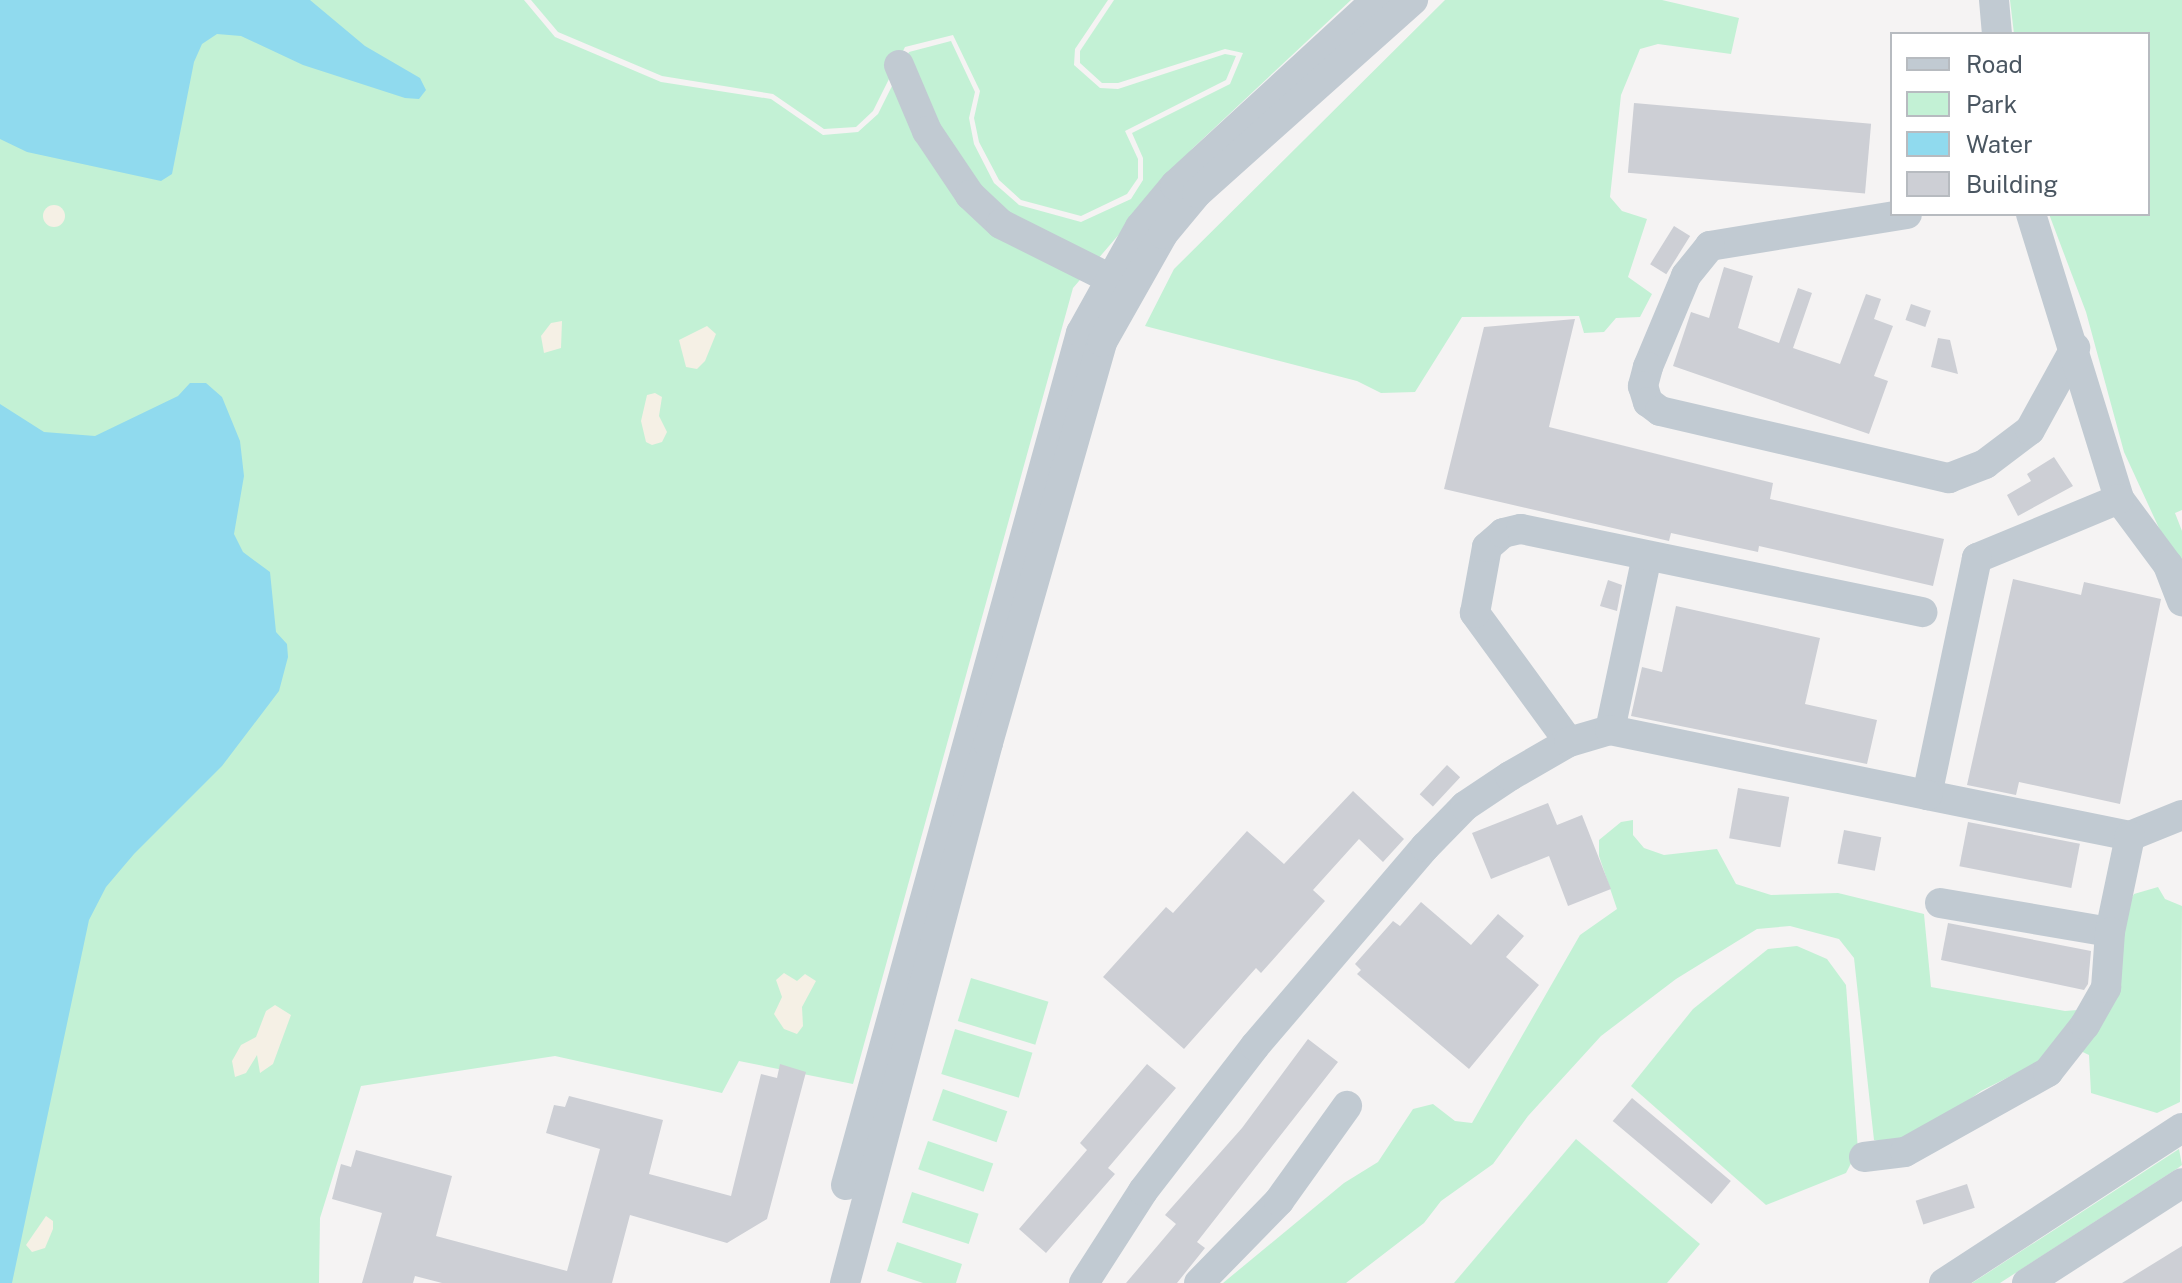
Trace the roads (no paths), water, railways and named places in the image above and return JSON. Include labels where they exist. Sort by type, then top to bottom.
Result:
[{"type":"lane","points":[[845,1283],[1076,431],[1120,281],[1140,227],[1214,144],[1376,0]]},
{"type":"lane","points":[[826,1283],[845,1187],[1066,376],[1120,281],[1197,193],[1413,0]]},
{"type":"lane","points":[[1994,0],[1997,32]]},
{"type":"lane","points":[[899,65],[927,131],[970,195],[1001,224],[1120,281]]},
{"type":"lane","points":[[1895,216],[1710,246],[1686,276],[1648,367],[1643,386],[1648,402],[1660,411],[1949,478],[1985,464],[2030,430],[2075,348]]},
{"type":"lane","points":[[2032,216],[2075,348],[2102,453],[2119,499],[2168,565],[2182,601]]},
{"type":"lane","points":[[1927,795],[1977,558],[2119,499]]},
{"type":"lane","points":[[1569,742],[1475,613],[1487,547],[1503,533],[1521,529],[1923,612]]},
{"type":"lane","points":[[1610,730],[1647,556]]},
{"type":"lane","points":[[1084,1283],[1133,1204],[1246,1058],[1425,847],[1465,806],[1569,742],[1610,730],[2130,836],[2178,812]]},
{"type":"lane","points":[[1864,1157],[1905,1152],[2048,1072],[2106,988],[2110,932],[2130,836]]},
{"type":"lane","points":[[1940,903],[2110,932]]},
{"type":"lane","points":[[1199,1283],[1279,1201],[1347,1106]]},
{"type":"lane","points":[[1944,1283],[2182,1128]]},
{"type":"lane","points":[[2027,1283],[2182,1183]]},
{"type":"water","points":[[0,0],[310,0],[365,46],[420,78],[426,90],[419,99],[405,98],[303,65],[241,36],[217,34],[202,44],[194,62],[172,174],[161,181],[27,152],[0,139]]},
{"type":"water","points":[[190,383],[206,383],[222,397],[240,441],[244,476],[234,534],[243,552],[270,572],[276,632],[287,644],[288,657],[279,691],[222,766],[134,854],[106,887],[89,920],[12,1283],[0,1283],[0,404],[44,432],[95,436],[178,396]]}]
